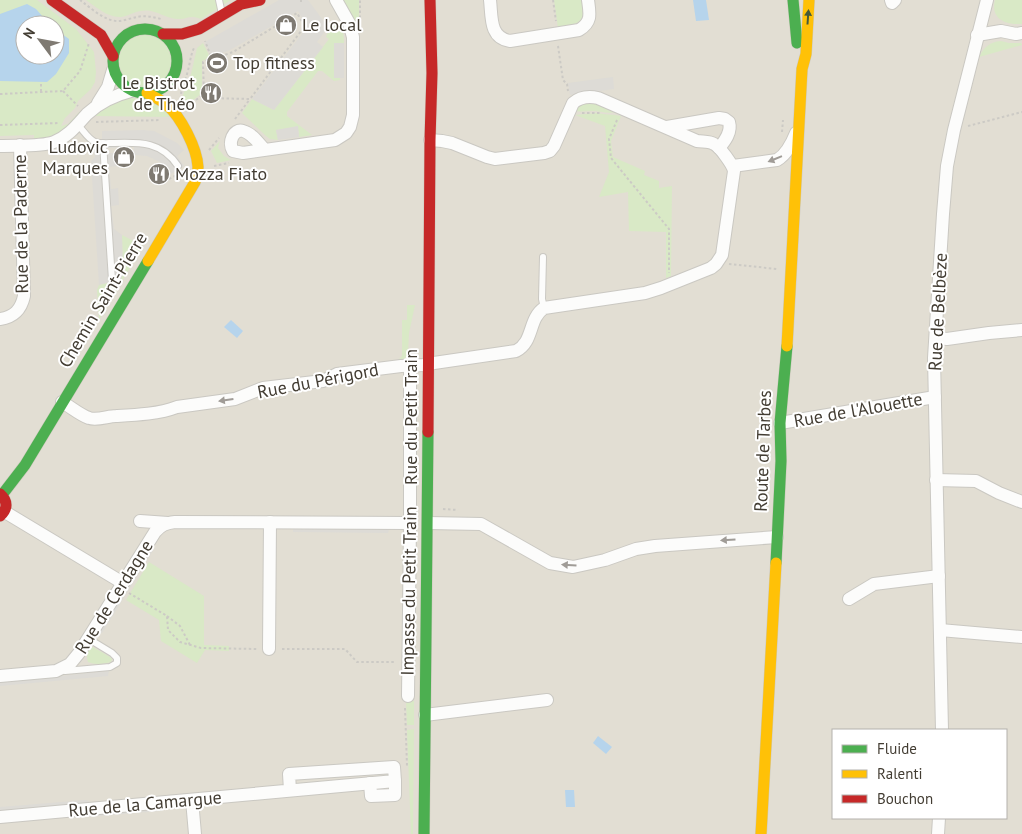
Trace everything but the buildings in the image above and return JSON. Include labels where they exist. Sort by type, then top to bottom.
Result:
[{"type":"main road","points":[[52,0],[101,36],[113,56]]},
{"type":"main road","points":[[64,0],[105,28],[131,32]]},
{"type":"main road","points":[[177,58],[186,42],[201,34],[242,2],[260,0]]},
{"type":"main road","name":"Rue du Petit Train","points":[[424,834],[432,73],[430,0]]},
{"type":"main road","name":"Route de Tarbes","points":[[793,0],[798,50],[802,69]]},
{"type":"main road","name":"Route de Tarbes","points":[[761,834],[781,461],[780,423],[802,69],[806,54],[809,0]]},
{"type":"main road","points":[[151,29],[163,34],[174,47],[177,58],[176,69],[172,79],[164,88],[142,94],[131,91],[118,80],[113,70],[114,50],[121,39],[131,32],[151,29]]},
{"type":"main road","points":[[163,34],[201,34]]},
{"type":"main road","name":"Chemin Saint-Pierre","points":[[1,495],[25,465],[195,182],[198,173],[197,159],[182,113],[171,96],[172,79]]},
{"type":"main road","name":"Chemin Saint-Pierre","points":[[147,93],[182,113]]},
{"type":"main road","points":[[1,495],[7,501],[3,514]]},
{"type":"street","points":[[265,150],[335,140],[346,134],[350,127],[354,115],[353,37],[349,24],[336,0]]},
{"type":"street","points":[[490,0],[496,34],[504,40],[515,41],[576,31],[585,26],[590,16],[588,0]]},
{"type":"street","points":[[891,0],[892,3],[895,0]]},
{"type":"street","name":"Rue de Belbèze","points":[[942,729],[934,358],[947,166],[986,0]]},
{"type":"street","points":[[982,16],[988,17],[1001,31]]},
{"type":"street","points":[[977,35],[1001,31],[1016,34],[1022,33]]},
{"type":"street","name":"Rue de la Paderne","points":[[96,107],[108,87],[113,70]]},
{"type":"street","name":"Rue de la Paderne","points":[[0,146],[52,143],[67,135],[96,107],[114,96],[131,91]]},
{"type":"street","points":[[430,140],[452,142],[495,159],[544,153],[550,151],[554,146],[570,107],[578,99],[592,97],[697,140],[714,144],[733,166],[734,175],[722,255],[711,268],[645,293],[544,308]]},
{"type":"street","points":[[667,127],[720,118],[725,119],[729,122],[730,128],[726,140],[719,148]]},
{"type":"street","points":[[733,166],[777,160],[788,149],[799,126]]},
{"type":"street","name":"Rue de la Paderne","points":[[0,319],[17,312],[24,296],[20,145]]},
{"type":"street","name":"Rue du Périgord","points":[[62,402],[88,418],[125,416],[235,399],[263,388],[323,380],[337,374],[410,365],[424,366],[519,350],[526,342],[536,316],[544,308]]},
{"type":"street","points":[[936,338],[947,339],[1022,330]]},
{"type":"street","name":"Impasse du Petit Train","points":[[408,696],[410,365]]},
{"type":"street","name":"Rue de l'Alouette","points":[[780,423],[935,397]]},
{"type":"street","points":[[936,480],[976,481],[1022,502]]},
{"type":"street","points":[[3,514],[123,583]]},
{"type":"street","name":"Rue de Cerdagne","points":[[140,521],[168,523],[410,523]]},
{"type":"street","points":[[269,649],[270,522]]},
{"type":"street","name":"Rue de Cerdagne","points":[[0,676],[56,671],[67,666],[76,658],[155,532],[160,526],[168,523]]},
{"type":"street","points":[[428,523],[481,524],[550,563],[573,567],[605,560],[636,549],[655,546],[777,537]]},
{"type":"street","points":[[849,599],[874,584],[938,576]]},
{"type":"street","points":[[940,630],[1022,637]]},
{"type":"street","points":[[425,715],[547,700]]},
{"type":"street","name":"Rue de la Camargue","points":[[0,817],[394,781],[394,767],[289,774],[290,790]]},
{"type":"street","points":[[192,800],[195,834]]},
{"type":"street","points":[[938,819],[938,834]]},
{"type":"lane","points":[[219,0],[222,16]]},
{"type":"lane","points":[[78,125],[91,140],[103,143],[138,142],[154,146],[167,153],[178,166]]},
{"type":"lane","points":[[103,143],[112,280]]},
{"type":"lane","points":[[543,257],[542,299],[544,308]]},
{"type":"lane","points":[[56,671],[115,665],[118,660],[114,654],[89,639]]},
{"type":"path","points":[[80,0],[109,20],[118,21],[139,16],[160,19],[167,23]]},
{"type":"path","points":[[553,0],[563,80],[567,84],[570,107],[579,113],[601,113]]},
{"type":"path","points":[[231,123],[250,99],[304,27],[297,13],[232,52],[203,62],[204,94],[206,98],[250,99]]},
{"type":"path","points":[[200,42],[201,34]]},
{"type":"path","points":[[201,34],[212,59]]},
{"type":"path","points":[[63,91],[80,70],[91,38]]},
{"type":"path","points":[[181,100],[180,92],[188,73],[191,52],[196,45]]},
{"type":"path","points":[[41,84],[41,92]]},
{"type":"path","points":[[0,94],[63,91],[80,107]]},
{"type":"path","points":[[96,122],[170,120],[182,113],[204,94]]},
{"type":"path","points":[[182,113],[184,105]]},
{"type":"path","points":[[622,108],[609,139],[611,158],[669,229],[668,285]]},
{"type":"path","points":[[954,130],[1022,112]]},
{"type":"path","points":[[0,125],[60,123]]},
{"type":"path","points":[[717,263],[791,270]]},
{"type":"path","points":[[123,583],[130,594],[180,626],[190,645]]},
{"type":"path","points":[[167,616],[168,630],[180,642],[201,648],[345,649],[357,662],[409,662]]},
{"type":"path","points":[[407,774],[405,701],[408,696]]},
{"type":"shaded area","points":[[0,0],[1022,0],[1022,834],[0,834]]},
{"type":"shaded area","points":[[279,0],[308,0],[328,27],[317,42],[323,47],[274,110],[252,99],[307,27],[298,11],[230,50],[212,57],[205,42]]},
{"type":"shaded area","points":[[334,43],[344,43],[344,78],[334,78]]},
{"type":"shaded area","points":[[613,77],[614,89],[570,95],[568,83]]},
{"type":"shaded area","points":[[298,126],[299,137],[278,140],[276,130]]},
{"type":"shaded area","points":[[102,131],[154,131],[177,143],[184,150],[177,156],[184,166],[169,175],[160,162],[147,156],[134,155],[134,147],[108,148],[108,153],[116,153],[117,166],[109,167],[111,189],[118,188],[119,205],[111,206],[114,229],[122,235],[123,274],[121,279],[99,285],[91,161],[95,157],[93,151],[102,139]]},
{"type":"shaded area","points":[[293,528],[389,529],[388,533],[293,532]]},
{"type":"shaded area","points":[[153,545],[154,549],[102,633],[98,634]]},
{"type":"shaded area","points":[[109,671],[108,676],[0,686],[0,682]]},
{"type":"shaded area","points":[[86,800],[92,803],[0,811],[0,807]]},
{"type":"shaded area","points":[[166,807],[161,811],[75,818],[75,815]]},
{"type":"green space","points":[[0,0],[37,0],[57,15],[15,15],[15,65],[65,65],[65,21],[76,29],[94,52],[95,82],[91,89],[78,101],[61,126],[68,124],[79,112],[83,113],[66,129],[53,137],[34,140],[34,135],[0,136]]},
{"type":"green space","points":[[86,0],[231,0],[201,19],[190,17],[181,19],[146,11],[139,11],[121,17],[111,16]]},
{"type":"green space","points":[[342,0],[359,0],[359,28],[357,27]]},
{"type":"green space","points":[[554,0],[584,0],[585,8],[582,18],[575,23],[558,28]]},
{"type":"green space","points":[[995,0],[1022,0],[1022,24],[1001,20],[995,12]]},
{"type":"green space","points":[[334,23],[341,29],[344,36],[344,43],[334,43],[334,78],[340,78],[340,80],[334,81],[322,71],[318,71],[287,112],[287,116],[312,135],[299,137],[298,127],[276,130],[278,140],[270,139],[242,113],[252,99],[274,110],[329,39],[326,37],[327,30]]},
{"type":"green space","points":[[140,35],[150,35],[159,39],[167,47],[171,61],[167,75],[159,83],[150,87],[140,87],[131,83],[123,75],[119,66],[119,56],[123,47],[131,39]]},
{"type":"green space","points":[[1001,41],[1021,43],[1022,45],[979,57],[988,46]]},
{"type":"green space","points":[[203,43],[210,57],[202,61],[202,93],[187,105],[183,95],[191,74],[197,48]]},
{"type":"green space","points":[[119,97],[155,101],[171,117],[95,116]]},
{"type":"green space","points":[[592,103],[615,112],[574,111],[584,104]]},
{"type":"green space","points":[[597,113],[621,116],[611,141],[613,157],[645,171],[644,175],[659,181],[659,188],[672,186],[671,276],[666,278],[666,232],[629,231],[628,192],[599,197],[609,172],[605,126],[575,115]]},
{"type":"green space","points":[[220,141],[218,148],[224,156],[231,160],[217,163],[211,151]]},
{"type":"green space","points":[[122,235],[143,246],[99,320],[97,290],[99,285],[121,279],[123,274]]},
{"type":"green space","points":[[407,305],[415,305],[409,333],[408,354],[404,359],[398,360],[402,356],[402,320],[407,320]]},
{"type":"green space","points":[[149,562],[204,596],[204,645],[229,646],[229,651],[205,650],[197,663],[161,641],[159,620],[126,600]]},
{"type":"green space","points":[[93,647],[110,657],[112,659],[111,662],[93,664],[88,662],[87,653]]},
{"type":"green space","points":[[406,701],[414,701],[414,725],[407,725]]},
{"type":"green space","points":[[414,729],[413,834],[411,834],[407,730]]},
{"type":"water","points":[[693,0],[706,0],[709,20],[696,21]]},
{"type":"water","points":[[27,4],[36,9],[41,15],[15,15],[15,65],[62,65],[56,74],[47,82],[0,81],[0,14]]},
{"type":"water","points":[[65,36],[69,39],[69,53],[65,59]]},
{"type":"water","points":[[231,320],[243,331],[237,338],[224,327]]},
{"type":"water","points":[[598,736],[612,747],[606,754],[593,743]]},
{"type":"water","points":[[565,790],[574,790],[575,807],[566,807]]},
{"type":"traffic: fast","points":[[793,0],[797,43]]},
{"type":"traffic: fast","points":[[139,29],[151,29],[168,38],[175,49],[177,61],[175,73],[168,84],[151,93],[139,93],[127,88],[118,79],[113,67],[113,55],[118,43],[127,34],[139,29]]},
{"type":"traffic: fast","points":[[2,495],[25,465],[148,261]]},
{"type":"traffic: fast","points":[[776,563],[781,461],[780,423],[787,346]]},
{"type":"traffic: fast","points":[[424,834],[428,432]]},
{"type":"traffic: slow","points":[[787,346],[802,69],[806,54],[809,0]]},
{"type":"traffic: slow","points":[[147,93],[167,105],[178,117],[195,151],[198,167],[195,182],[148,261]]},
{"type":"traffic: slow","points":[[761,834],[776,563]]},
{"type":"traffic: jam","points":[[52,0],[101,35],[113,56]]},
{"type":"traffic: jam","points":[[163,34],[182,34],[199,29],[241,4],[260,0]]},
{"type":"traffic: jam","points":[[428,432],[432,73],[430,0]]},
{"type":"traffic: jam","points":[[0,494],[6,505],[0,516]]},
{"type":"place","name":"Le local","points":[[286,25]]},
{"type":"place","name":"Top fitness","points":[[217,63]]},
{"type":"place","name":"Le Bistrot de Théo","points":[[211,93]]},
{"type":"place","name":"Ludovic Marques","points":[[124,157]]},
{"type":"place","name":"Mozza Fiato","points":[[159,174]]}]
